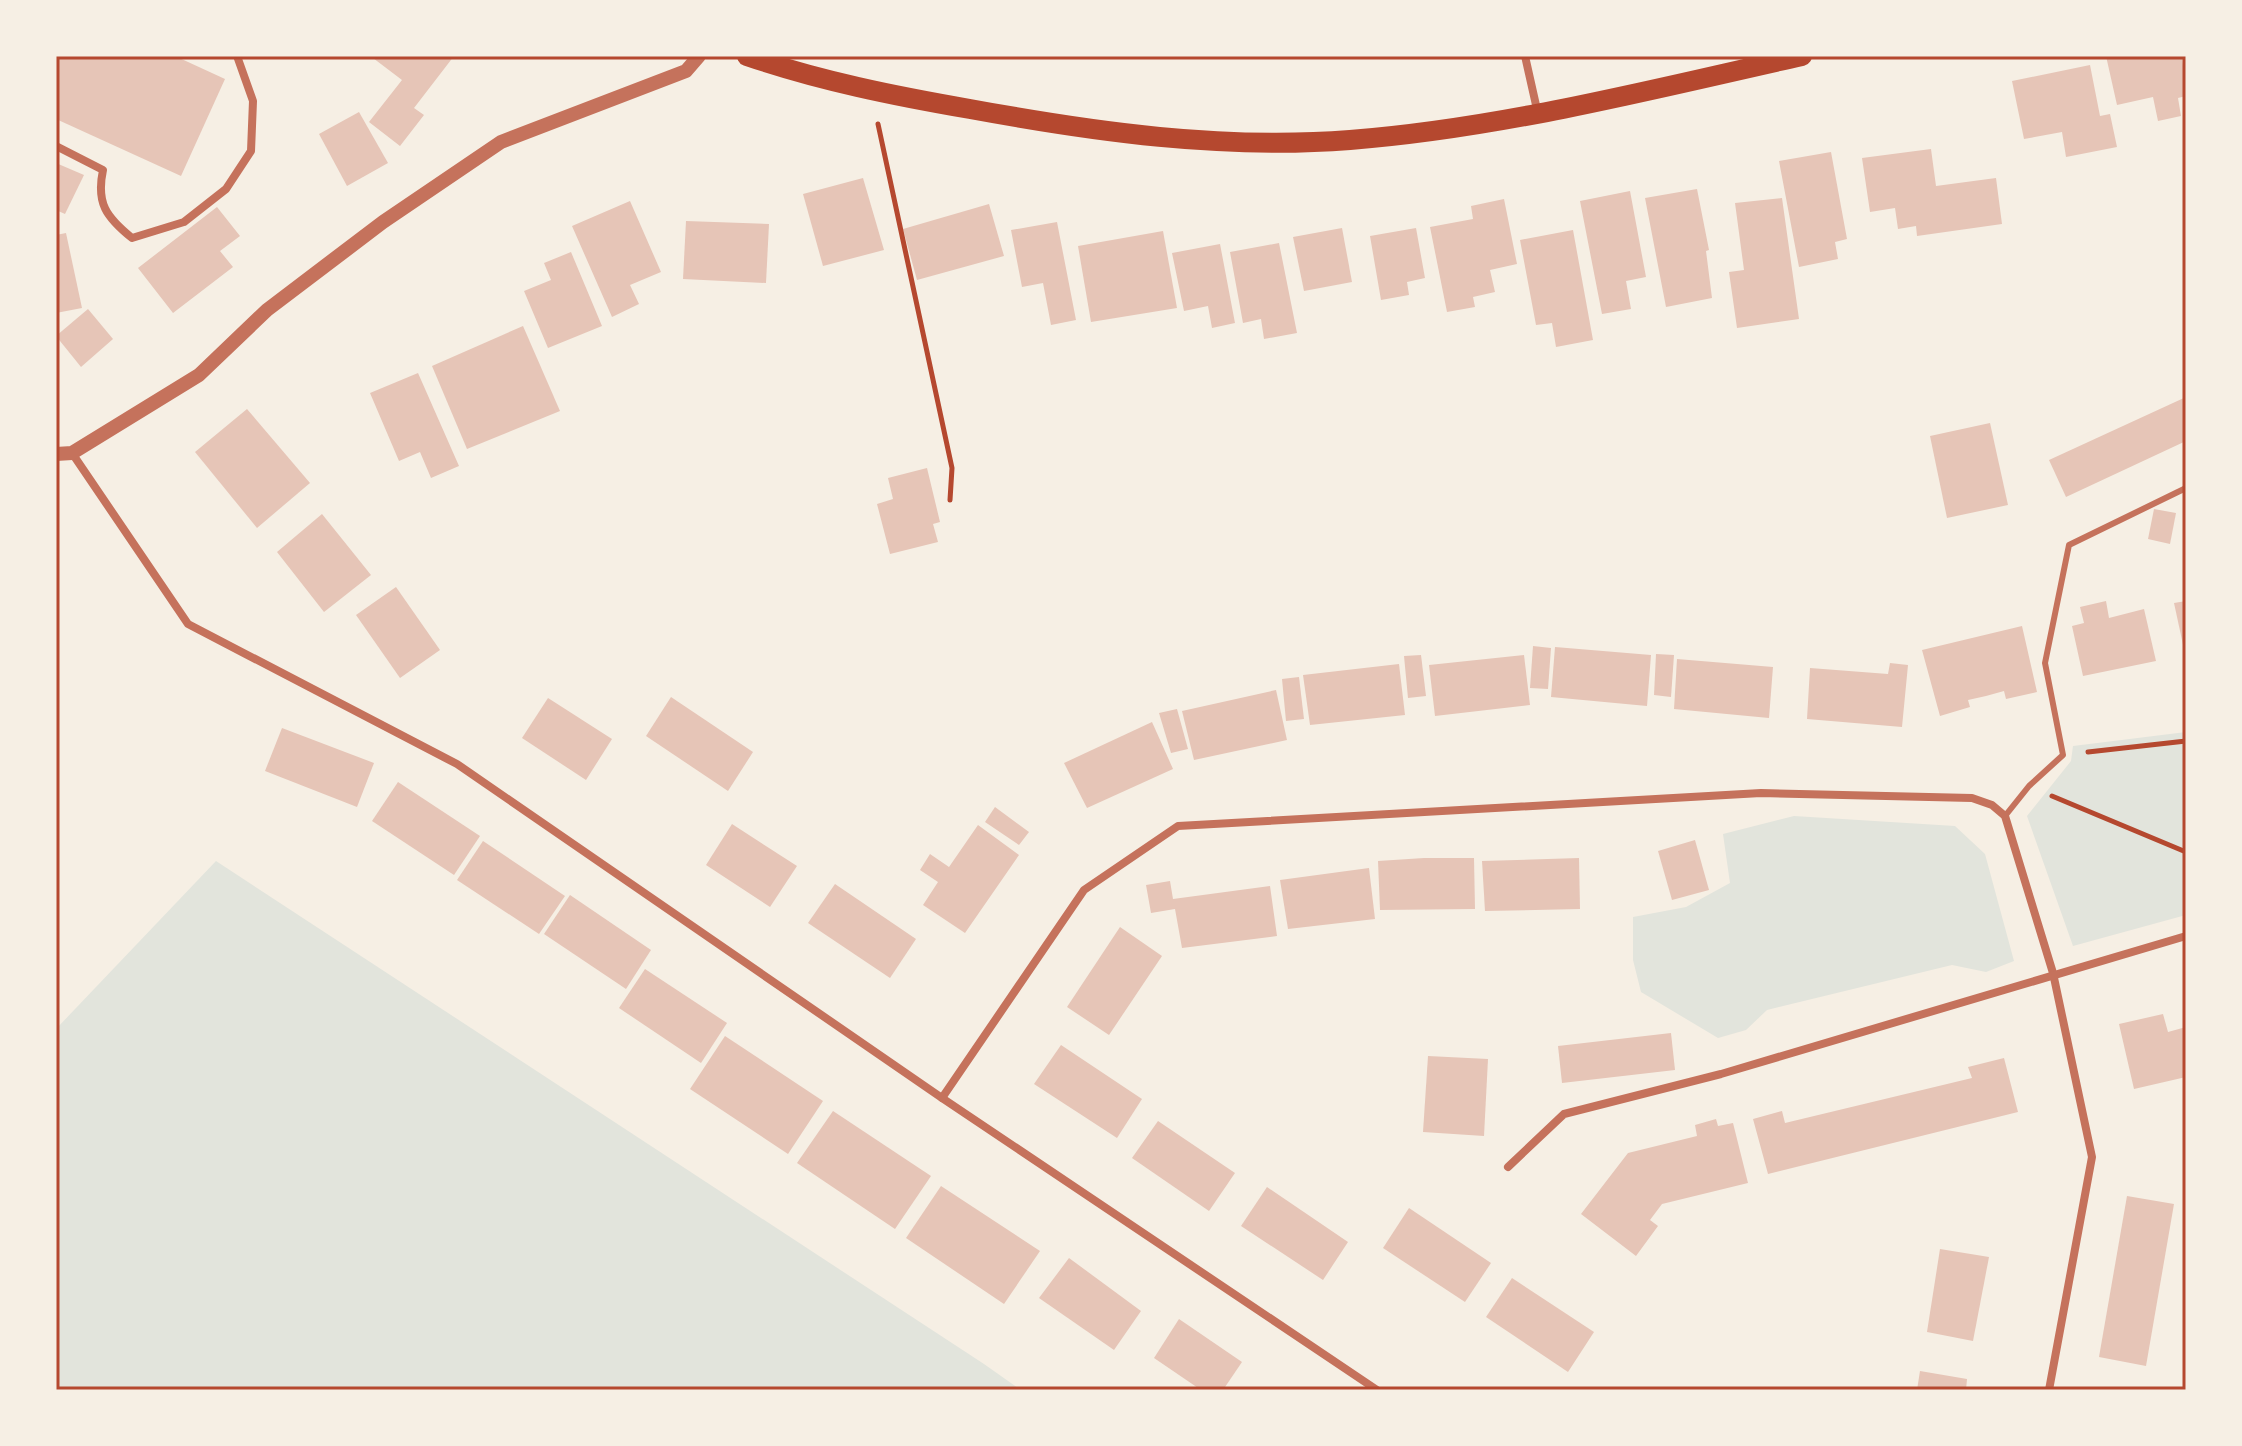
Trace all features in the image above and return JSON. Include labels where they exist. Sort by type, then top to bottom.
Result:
[{"type":"main road","points":[[747,56],[872,91],[1051,124],[1187,140],[1349,140],[1538,115],[1802,56]]},
{"type":"street","points":[[56,146],[103,170],[98,191],[110,220],[132,238],[184,222],[226,189],[251,151],[253,101],[237,56]]},
{"type":"street","points":[[56,454],[72,453],[199,375],[267,310],[383,222],[501,142],[686,71],[699,56]]},
{"type":"street","points":[[1525,56],[1538,115]]},
{"type":"street","points":[[72,453],[188,624],[457,764],[942,1098],[1377,1390]]},
{"type":"street","points":[[942,1098],[1084,890],[1178,826],[1761,793],[1972,798],[1992,805],[2005,816],[2053,973],[2092,1157],[2049,1390]]},
{"type":"street","points":[[1508,1167],[1564,1114],[1721,1074],[2186,936]]},
{"type":"lane","points":[[2005,816],[2029,786],[2063,755],[2045,663],[2069,545],[2186,488]]},
{"type":"path","points":[[872,91],[952,468],[950,500]]},
{"type":"path","points":[[2063,755],[2186,741]]},
{"type":"path","points":[[2029,786],[2186,852]]},
{"type":"shaded area","points":[[2186,732],[2186,915],[2073,946],[2027,816],[2071,761],[2073,746]]},
{"type":"shaded area","points":[[1794,816],[1955,826],[1985,854],[2014,961],[1986,972],[1952,965],[1767,1010],[1746,1030],[1718,1038],[1641,992],[1633,960],[1633,917],[1686,907],[1730,883],[1723,834]]},
{"type":"shaded area","points":[[216,861],[1021,1390],[56,1390],[56,1029]]},
{"type":"building","points":[[56,56],[175,56],[225,79],[181,176],[56,119]]},
{"type":"building","points":[[454,56],[414,108],[424,115],[400,146],[369,122],[402,80],[373,58]]},
{"type":"building","points":[[2106,56],[2182,56],[2186,96],[2178,98],[2181,116],[2158,121],[2153,97],[2117,105]]},
{"type":"building","points":[[2090,65],[2100,116],[2110,114],[2117,147],[2066,157],[2062,132],[2024,139],[2012,81]]},
{"type":"building","points":[[359,112],[388,163],[347,186],[319,134]]},
{"type":"building","points":[[1931,149],[1936,186],[1996,178],[2002,224],[1917,236],[1916,226],[1898,229],[1895,208],[1870,212],[1862,158]]},
{"type":"building","points":[[1831,152],[1847,239],[1835,242],[1838,259],[1799,267],[1779,161]]},
{"type":"building","points":[[56,163],[84,175],[65,214],[56,210]]},
{"type":"building","points":[[863,178],[884,250],[823,266],[803,194]]},
{"type":"building","points":[[1697,189],[1709,250],[1706,251],[1712,298],[1666,307],[1645,198]]},
{"type":"building","points":[[1630,191],[1646,277],[1626,281],[1631,309],[1602,314],[1580,201]]},
{"type":"building","points":[[1782,198],[1799,319],[1737,328],[1729,272],[1744,270],[1735,203]]},
{"type":"building","points":[[1504,199],[1517,264],[1490,270],[1495,292],[1473,297],[1475,307],[1447,312],[1430,227],[1473,219],[1471,206]]},
{"type":"building","points":[[630,201],[661,272],[630,285],[639,304],[612,317],[572,226]]},
{"type":"building","points":[[989,204],[1004,256],[917,280],[903,229]]},
{"type":"building","points":[[217,207],[240,236],[220,251],[233,267],[173,313],[138,268]]},
{"type":"building","points":[[686,221],[769,224],[766,283],[683,279]]},
{"type":"building","points":[[1057,222],[1076,320],[1051,325],[1043,283],[1022,287],[1011,230]]},
{"type":"building","points":[[1342,228],[1352,282],[1304,291],[1293,237]]},
{"type":"building","points":[[1416,228],[1425,278],[1407,282],[1409,295],[1381,300],[1370,236]]},
{"type":"building","points":[[1573,230],[1593,340],[1556,347],[1552,323],[1536,325],[1520,240]]},
{"type":"building","points":[[1163,231],[1177,308],[1091,322],[1078,246]]},
{"type":"building","points":[[66,233],[82,308],[56,313],[56,235]]},
{"type":"building","points":[[1279,243],[1297,333],[1264,339],[1261,319],[1243,323],[1230,252]]},
{"type":"building","points":[[1220,244],[1235,323],[1212,328],[1208,306],[1184,311],[1172,253]]},
{"type":"building","points":[[571,252],[602,326],[548,348],[524,291],[551,280],[544,263]]},
{"type":"building","points":[[88,309],[113,339],[81,367],[56,336]]},
{"type":"building","points":[[523,326],[560,411],[467,449],[432,366]]},
{"type":"building","points":[[418,373],[459,466],[431,478],[420,452],[399,461],[370,393]]},
{"type":"building","points":[[2186,397],[2186,441],[2066,497],[2049,460]]},
{"type":"building","points":[[247,409],[310,483],[257,528],[195,452]]},
{"type":"building","points":[[1990,423],[2008,505],[1947,518],[1930,436]]},
{"type":"building","points":[[927,468],[940,522],[933,524],[938,542],[890,554],[877,504],[893,499],[888,478]]},
{"type":"building","points":[[2154,509],[2176,513],[2170,544],[2148,539]]},
{"type":"building","points":[[322,514],[371,575],[324,612],[277,552]]},
{"type":"building","points":[[396,587],[440,650],[400,678],[356,615]]},
{"type":"building","points":[[2106,601],[2109,618],[2144,609],[2156,661],[2083,676],[2072,626],[2084,623],[2080,607]]},
{"type":"building","points":[[2186,601],[2186,653],[2185,654],[2174,603]]},
{"type":"building","points":[[2022,626],[2037,692],[2006,699],[2004,691],[1968,700],[1970,707],[1940,716],[1922,650]]},
{"type":"building","points":[[1533,646],[1551,648],[1548,689],[1530,688]]},
{"type":"building","points":[[1555,647],[1651,655],[1647,706],[1551,697]]},
{"type":"building","points":[[1656,654],[1674,655],[1671,697],[1654,695]]},
{"type":"building","points":[[1421,655],[1426,696],[1408,698],[1404,656]]},
{"type":"building","points":[[1524,655],[1530,705],[1435,716],[1429,665]]},
{"type":"building","points":[[1677,659],[1773,667],[1769,718],[1674,709]]},
{"type":"building","points":[[1890,663],[1908,665],[1902,727],[1807,719],[1810,668],[1888,674]]},
{"type":"building","points":[[1399,664],[1405,715],[1310,725],[1303,675]]},
{"type":"building","points":[[1299,677],[1304,719],[1286,721],[1282,679]]},
{"type":"building","points":[[1276,690],[1287,740],[1194,760],[1182,711]]},
{"type":"building","points":[[671,697],[753,752],[728,791],[646,736]]},
{"type":"building","points":[[548,698],[612,739],[586,780],[522,738]]},
{"type":"building","points":[[1177,709],[1188,749],[1171,753],[1159,713]]},
{"type":"building","points":[[1152,722],[1173,769],[1087,808],[1064,763]]},
{"type":"building","points":[[282,728],[374,763],[357,807],[265,771]]},
{"type":"building","points":[[398,782],[480,836],[454,875],[372,821]]},
{"type":"building","points":[[995,807],[1029,832],[1019,845],[985,822]]},
{"type":"building","points":[[732,824],[797,866],[770,907],[706,865]]},
{"type":"building","points":[[978,825],[1019,855],[965,933],[923,905],[938,882],[920,870],[930,854],[949,867]]},
{"type":"building","points":[[1695,840],[1709,890],[1672,900],[1658,851]]},
{"type":"building","points":[[483,841],[565,896],[539,934],[457,880]]},
{"type":"building","points":[[1474,858],[1475,909],[1380,910],[1378,861]]},
{"type":"building","points":[[1579,858],[1580,909],[1485,911],[1482,861]]},
{"type":"building","points":[[1369,868],[1375,919],[1288,929],[1280,880]]},
{"type":"building","points":[[1170,881],[1173,899],[1270,886],[1277,936],[1182,948],[1175,909],[1151,913],[1146,885]]},
{"type":"building","points":[[835,884],[916,939],[890,978],[808,923]]},
{"type":"building","points":[[570,895],[651,950],[626,989],[544,934]]},
{"type":"building","points":[[1120,927],[1162,956],[1109,1035],[1067,1007]]},
{"type":"building","points":[[645,969],[727,1023],[701,1063],[619,1008]]},
{"type":"building","points":[[2163,1014],[2168,1032],[2186,1027],[2186,1077],[2134,1089],[2119,1024]]},
{"type":"building","points":[[1671,1033],[1675,1070],[1562,1083],[1558,1046]]},
{"type":"building","points":[[725,1036],[823,1101],[788,1154],[690,1089]]},
{"type":"building","points":[[1061,1045],[1142,1099],[1117,1138],[1034,1084]]},
{"type":"building","points":[[1428,1056],[1488,1059],[1484,1136],[1423,1132]]},
{"type":"building","points":[[2004,1058],[2018,1112],[1768,1174],[1753,1119],[1782,1111],[1785,1123],[1972,1078],[1968,1067]]},
{"type":"building","points":[[833,1111],[931,1176],[895,1229],[797,1163]]},
{"type":"building","points":[[1716,1119],[1718,1126],[1733,1123],[1748,1183],[1662,1204],[1650,1220],[1658,1226],[1636,1256],[1581,1214],[1628,1153],[1697,1136],[1695,1125]]},
{"type":"building","points":[[1158,1121],[1235,1173],[1209,1211],[1132,1158]]},
{"type":"building","points":[[941,1186],[1040,1251],[1004,1304],[906,1238]]},
{"type":"building","points":[[1267,1187],[1348,1242],[1323,1280],[1241,1226]]},
{"type":"building","points":[[2127,1196],[2174,1204],[2146,1366],[2099,1357]]},
{"type":"building","points":[[1409,1208],[1491,1263],[1465,1302],[1383,1248]]},
{"type":"building","points":[[1940,1249],[1989,1257],[1973,1341],[1927,1332]]},
{"type":"building","points":[[1069,1258],[1141,1311],[1114,1350],[1039,1298]]},
{"type":"building","points":[[1512,1278],[1594,1332],[1568,1372],[1486,1317]]},
{"type":"building","points":[[1179,1319],[1242,1362],[1223,1390],[1201,1390],[1154,1358]]},
{"type":"building","points":[[1920,1371],[1967,1379],[1966,1390],[1917,1390]]}]
